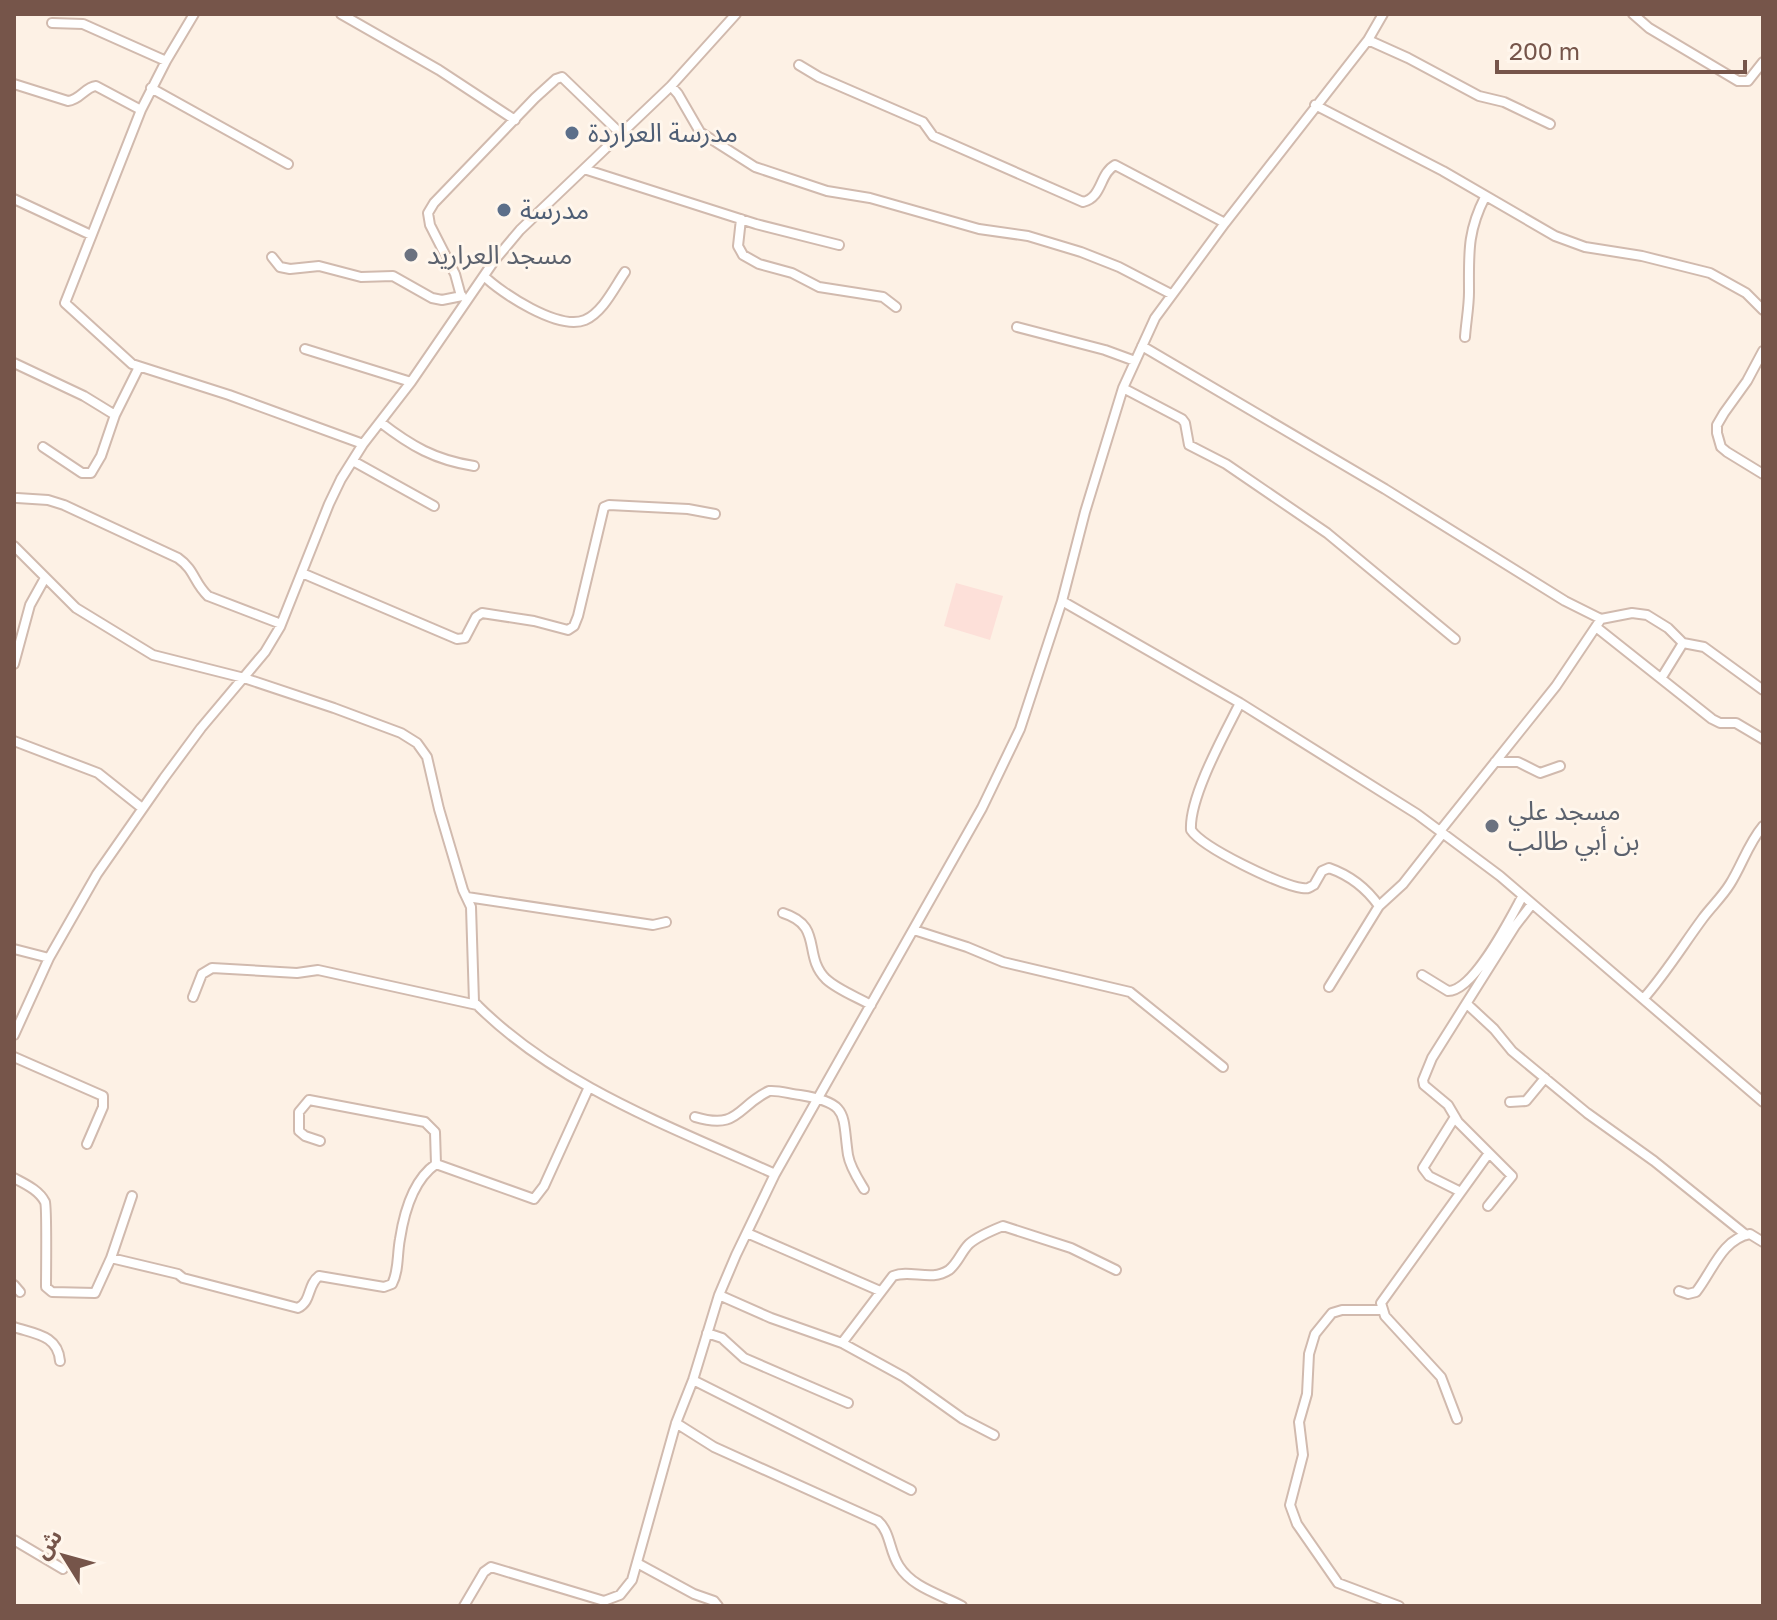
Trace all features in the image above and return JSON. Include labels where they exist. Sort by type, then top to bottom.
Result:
[{"type":"street","points":[[194,14],[141,110],[65,303],[125,359],[139,367],[229,395],[363,444]]},
{"type":"street","points":[[341,14],[439,70],[515,120]]},
{"type":"street","points":[[14,1035],[49,958],[97,874],[201,728],[265,652],[281,624],[329,504],[363,444],[520,230],[671,86],[736,14]]},
{"type":"street","points":[[464,1606],[484,1572],[491,1567],[604,1601],[620,1595],[632,1580],[676,1423],[693,1380],[719,1295],[747,1233],[775,1174],[982,808],[1020,729],[1062,601],[1123,388],[1155,318],[1315,105],[1368,40],[1383,14]]},
{"type":"street","points":[[1633,14],[1649,28],[1738,81],[1748,81],[1763,62]]},
{"type":"street","points":[[52,23],[83,24],[166,61]]},
{"type":"street","points":[[1368,40],[1479,96],[1504,102],[1550,124]]},
{"type":"street","points":[[799,65],[819,77],[923,122],[933,136],[1083,202],[1096,195],[1105,174],[1115,165],[1225,223]]},
{"type":"street","points":[[461,296],[455,274],[430,225],[428,213],[434,203],[550,84],[562,77],[621,134]]},
{"type":"street","points":[[14,84],[68,101],[96,86],[141,110]]},
{"type":"street","points":[[671,86],[700,132],[755,167],[827,191],[870,198],[979,229],[1028,236],[1081,252],[1119,267],[1171,294]]},
{"type":"street","points":[[151,88],[288,164]]},
{"type":"street","points":[[1315,105],[1443,171],[1532,225],[1585,247],[1642,256],[1710,273],[1746,293],[1763,310]]},
{"type":"street","points":[[584,169],[741,219],[839,245]]},
{"type":"street","points":[[1465,337],[1469,294],[1467,250],[1471,229],[1485,197]]},
{"type":"street","points":[[14,199],[91,235]]},
{"type":"street","points":[[741,219],[738,246],[749,260],[792,273],[819,287],[883,297],[896,307]]},
{"type":"street","points":[[272,257],[280,267],[290,269],[319,266],[361,277],[393,276],[432,298],[442,300],[472,292]]},
{"type":"street","points":[[484,276],[507,295],[541,312],[575,322],[591,316],[625,272]]},
{"type":"street","points":[[1017,327],[1135,361]]},
{"type":"street","points":[[1142,346],[1385,489],[1565,601],[1599,623],[1712,719],[1720,723],[1736,723],[1763,739]]},
{"type":"street","points":[[305,349],[411,382]]},
{"type":"street","points":[[1763,351],[1717,425],[1721,447],[1763,474]]},
{"type":"street","points":[[14,363],[84,396],[115,415]]},
{"type":"street","points":[[43,447],[82,473],[91,473],[139,367]]},
{"type":"street","points":[[1123,388],[1182,419],[1189,445],[1226,464],[1327,533],[1455,639]]},
{"type":"street","points":[[380,422],[403,440],[445,462],[474,466]]},
{"type":"street","points":[[353,461],[434,506]]},
{"type":"street","points":[[17,498],[48,500],[64,505],[178,558],[190,567],[199,587],[208,596],[281,624]]},
{"type":"street","points":[[302,573],[457,639],[465,638],[476,617],[482,613],[520,618],[568,630],[574,626],[578,616],[604,507],[688,509],[715,514]]},
{"type":"street","points":[[14,546],[76,608],[153,655],[244,678],[401,733],[417,743],[427,757],[439,809],[471,907],[472,996],[477,1005],[528,1046],[589,1087],[635,1113],[775,1174]]},
{"type":"street","points":[[14,664],[30,605],[45,578]]},
{"type":"street","points":[[1062,601],[1240,703],[1371,783],[1441,832],[1500,876],[1763,1102]]},
{"type":"street","points":[[1329,987],[1379,906],[1409,878],[1441,832],[1556,686],[1599,623],[1643,613],[1668,628],[1683,643],[1704,647],[1763,690]]},
{"type":"street","points":[[1662,677],[1683,643]]},
{"type":"street","points":[[1240,703],[1197,798],[1190,821],[1191,830],[1204,844],[1263,874],[1301,888],[1314,885],[1322,871],[1329,868],[1342,873],[1370,894],[1379,906]]},
{"type":"street","points":[[14,741],[98,773],[142,808]]},
{"type":"street","points":[[1495,762],[1518,762],[1540,773],[1560,766]]},
{"type":"street","points":[[1644,998],[1724,893],[1745,851],[1763,826]]},
{"type":"street","points":[[467,897],[653,925],[666,922]]},
{"type":"street","points":[[1422,975],[1448,991],[1461,988],[1484,962],[1522,897]]},
{"type":"street","points":[[1488,1206],[1512,1178],[1455,1117],[1448,1105],[1424,1085],[1423,1080],[1427,1067],[1532,904]]},
{"type":"street","points":[[783,913],[795,917],[809,930],[814,956],[825,978],[871,1005]]},
{"type":"street","points":[[914,930],[1003,962],[1130,992],[1223,1067]]},
{"type":"street","points":[[14,949],[49,958]]},
{"type":"street","points":[[193,997],[202,974],[212,968],[229,967],[297,973],[318,970],[477,1005]]},
{"type":"street","points":[[1467,1004],[1512,1051],[1746,1235]]},
{"type":"street","points":[[14,1057],[103,1096],[103,1107],[87,1144]]},
{"type":"street","points":[[1510,1102],[1526,1101],[1545,1078]]},
{"type":"street","points":[[111,1258],[298,1308],[306,1302],[312,1284],[319,1276],[389,1286],[395,1277],[400,1237],[411,1198],[423,1176],[436,1164],[442,1164],[534,1199],[544,1186],[589,1087]]},
{"type":"street","points":[[695,1117],[723,1122],[769,1091],[818,1098],[836,1107],[842,1115],[846,1123],[848,1156],[864,1189]]},
{"type":"street","points":[[320,1141],[299,1131],[299,1112],[309,1100],[425,1122],[435,1132],[436,1164]]},
{"type":"street","points":[[1455,1117],[1423,1168],[1429,1176],[1461,1192]]},
{"type":"street","points":[[1457,1419],[1441,1377],[1382,1310],[1381,1303],[1489,1153]]},
{"type":"street","points":[[14,1178],[38,1192],[47,1206],[44,1245],[48,1290],[95,1293],[111,1258],[132,1196]]},
{"type":"street","points":[[842,1343],[893,1276],[901,1273],[929,1276],[949,1270],[969,1244],[1003,1226],[1071,1248],[1116,1270]]},
{"type":"street","points":[[747,1233],[880,1291]]},
{"type":"street","points":[[1679,1291],[1688,1294],[1696,1292],[1723,1251],[1735,1239],[1753,1235],[1763,1242]]},
{"type":"street","points":[[719,1295],[771,1318],[842,1343],[904,1377],[963,1419],[994,1435]]},
{"type":"street","points":[[1382,1310],[1332,1313],[1315,1334],[1309,1354],[1307,1394],[1299,1422],[1303,1455],[1290,1505],[1297,1524],[1338,1583],[1399,1606]]},
{"type":"street","points":[[14,1327],[51,1339],[59,1350],[60,1361]]},
{"type":"street","points":[[707,1333],[722,1338],[744,1358],[848,1403]]},
{"type":"street","points":[[693,1380],[911,1490]]},
{"type":"street","points":[[676,1423],[714,1447],[878,1521],[886,1529],[895,1560],[908,1577],[962,1606]]},
{"type":"street","points":[[14,1540],[63,1569]]},
{"type":"street","points":[[637,1563],[694,1594],[714,1601],[718,1606]]},
{"type":"street","points":[[583,1606],[587,1596]]},
{"type":"shaded area","points":[[956,583],[1003,596],[990,640],[944,626]]},
{"type":"place","name":"مدرسة العراردة","points":[[572,133]]},
{"type":"place","name":"مدرسة","points":[[504,210]]},
{"type":"place","name":"مسجد العراريد","points":[[411,255]]},
{"type":"place","name":"مسجد علي بن أبي طالب","points":[[1492,826]]}]
